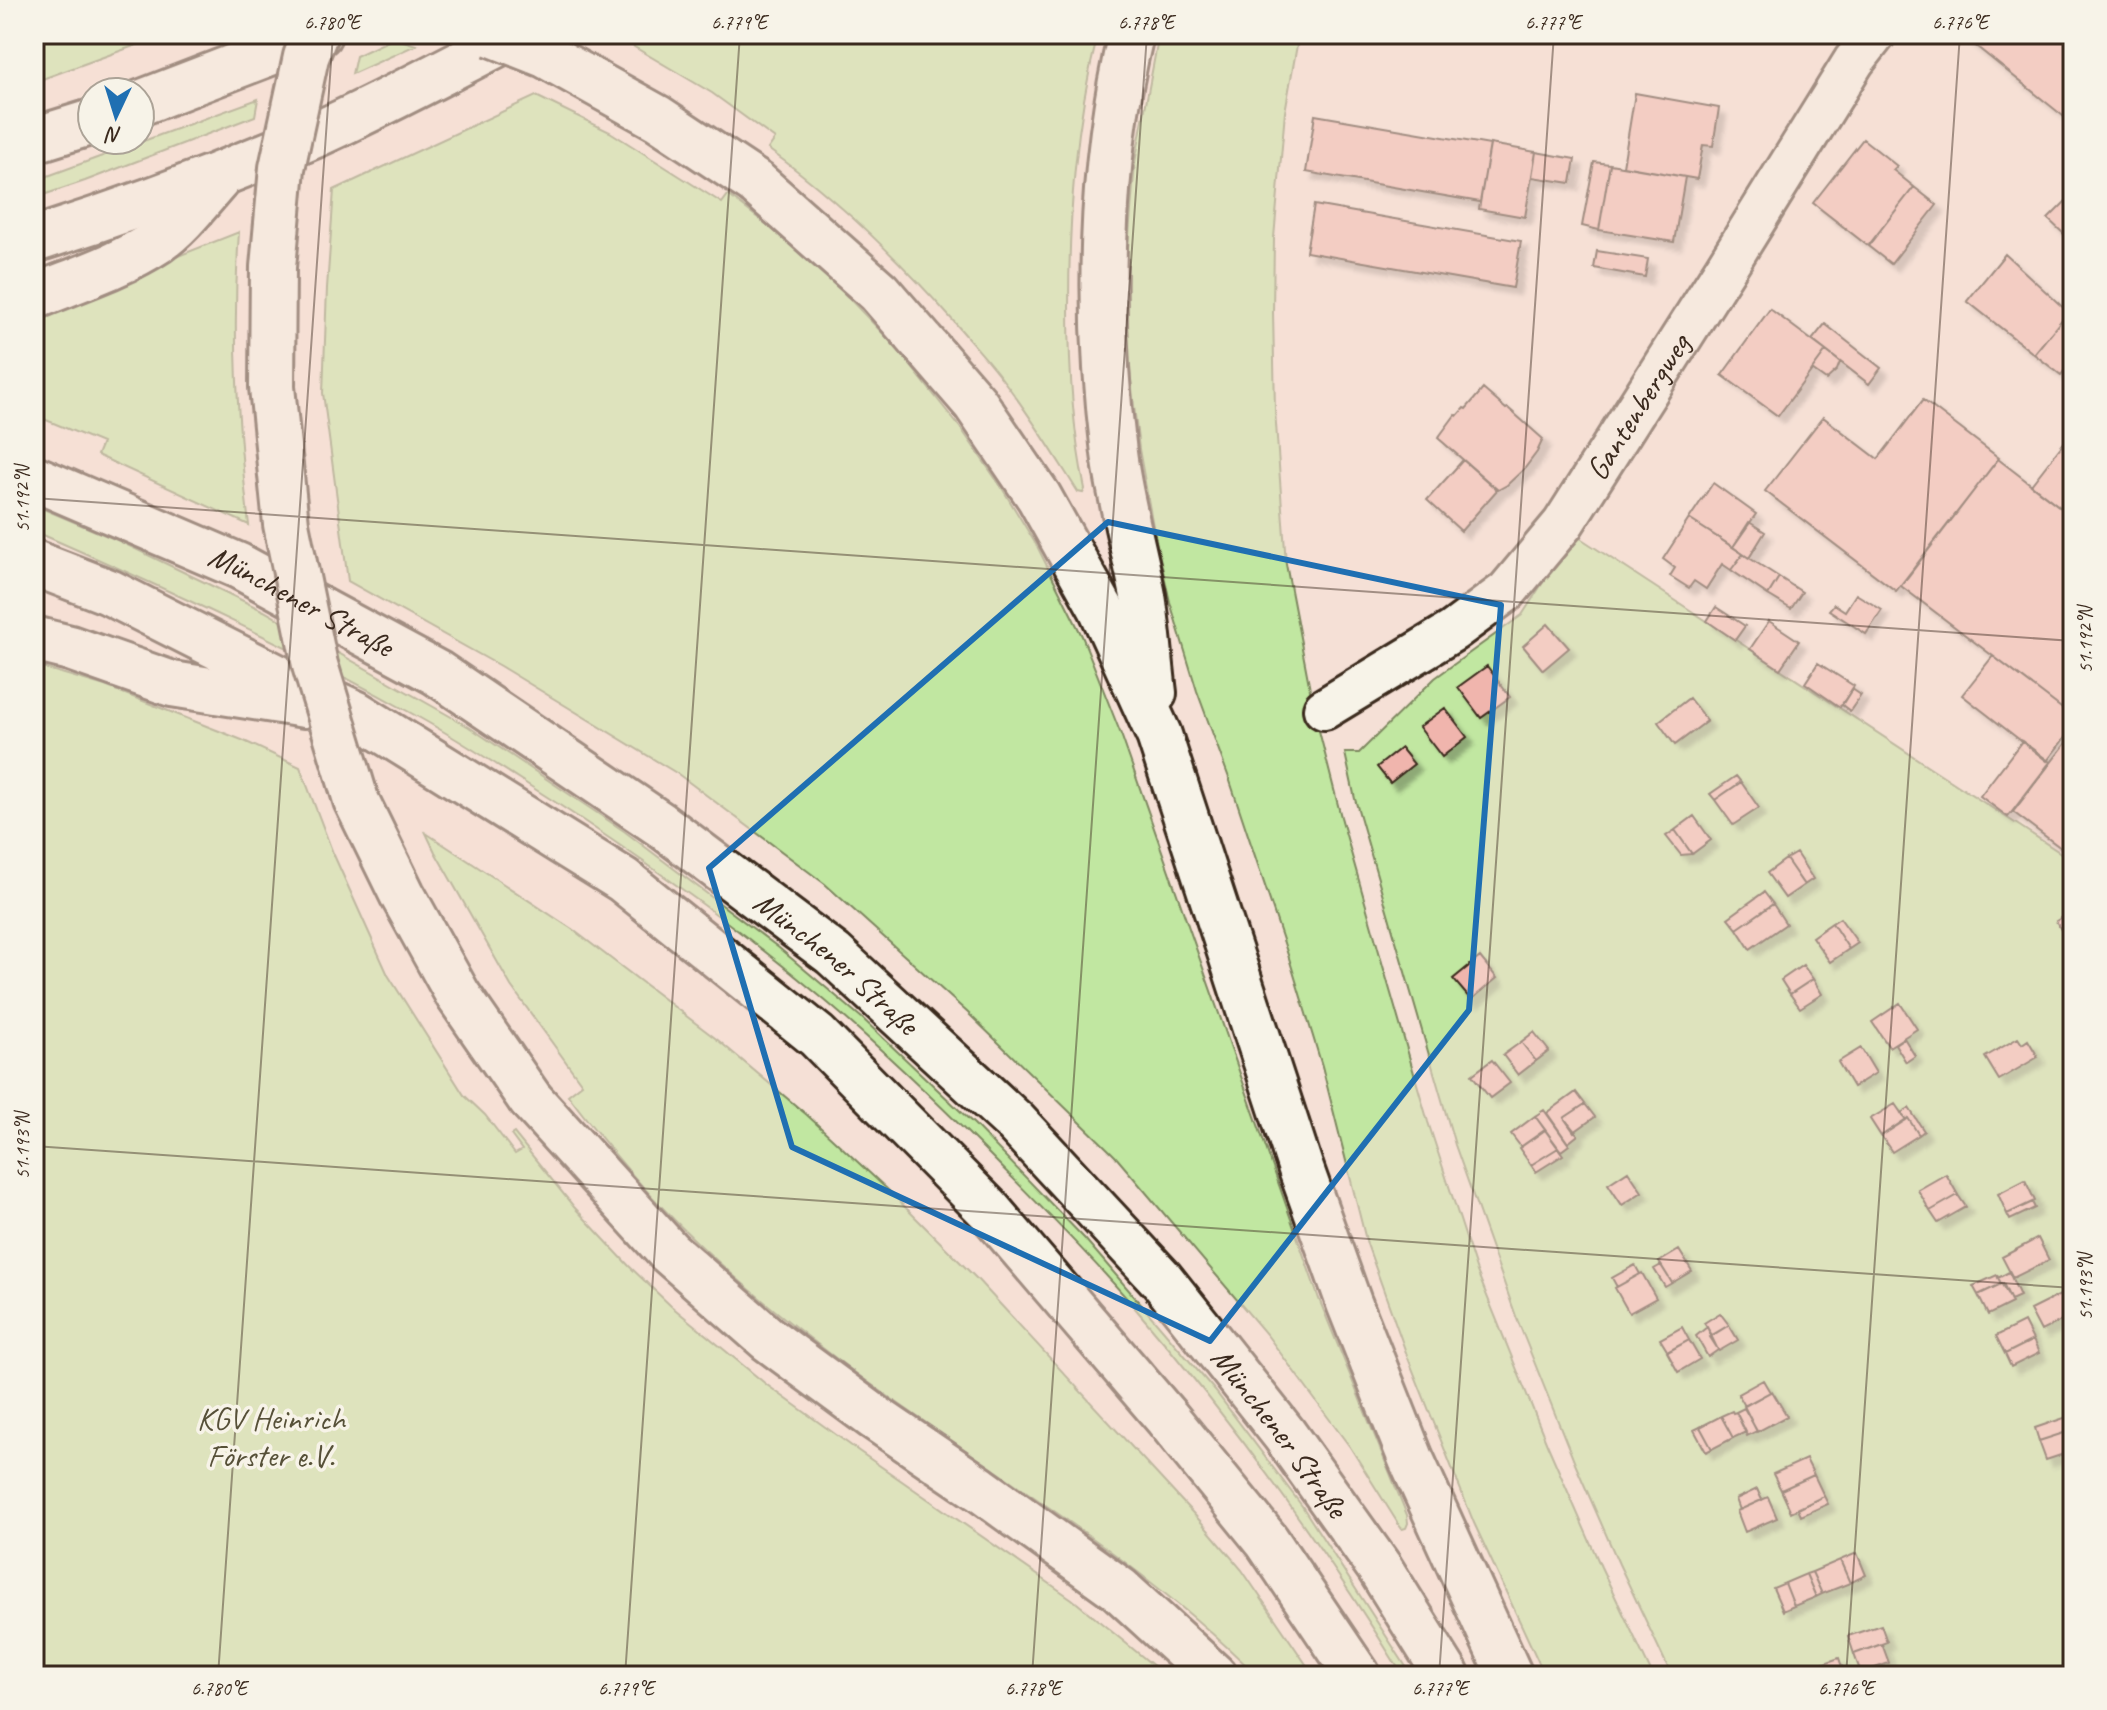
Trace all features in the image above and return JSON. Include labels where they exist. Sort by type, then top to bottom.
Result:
[{"type":"highway","points":[[156,97],[317,34]]},
{"type":"highway","points":[[317,34],[306,57],[282,168],[273,267],[272,387],[289,538],[315,665],[356,800],[402,894],[458,995],[530,1099],[669,1252],[768,1339],[1119,1589],[1214,1676]]},
{"type":"highway","points":[[492,34],[545,55],[658,118],[756,183],[879,292],[975,403],[1039,497],[1101,608],[1159,735],[1301,1169],[1349,1303],[1411,1459],[1510,1676]]},
{"type":"highway","points":[[34,240],[222,175],[318,133],[517,34]]},
{"type":"highway","points":[[1131,34],[1108,159],[1104,350],[1114,456],[1143,598],[1159,735]]},
{"type":"highway","points":[[34,140],[76,127]]},
{"type":"highway","points":[[34,297],[124,259],[159,240],[222,175]]},
{"type":"highway","name":"Münchener Straße","points":[[34,478],[239,566],[437,673],[660,824],[833,954],[1015,1122],[1161,1279],[1284,1434],[1379,1567],[1447,1676]]},
{"type":"highway","points":[[34,563],[109,592],[355,713],[623,880],[817,1036],[988,1209],[1167,1418],[1267,1541],[1358,1676]]},
{"type":"highway","points":[[34,639],[70,648],[172,684],[355,713]]},
{"type":"street","name":"Gantenbergweg","points":[[1324,709],[1453,631],[1507,591],[1563,524],[1854,61],[1875,34]]},
{"type":"highlighted area","points":[[1108,522],[1501,605],[1469,1010],[1210,1341],[792,1147],[709,868]]},
{"type":"green space","points":[[34,34],[167,34],[34,82]]},
{"type":"green space","points":[[649,34],[1098,34],[1079,135],[1070,238],[1071,375],[1083,493],[1078,492],[998,373],[912,276],[843,209],[768,149],[775,139],[712,93],[631,45]]},
{"type":"green space","points":[[1159,34],[1299,34],[1285,112],[1274,238],[1275,410],[1286,564],[1314,711],[1428,1122],[1476,1269],[1547,1444],[1653,1676],[1545,1676],[1474,1523],[1408,1358],[1367,1244],[1322,1066],[1289,958],[1197,691],[1170,602],[1139,449],[1127,345],[1128,247],[1135,162]]},
{"type":"green space","points":[[394,38],[416,45],[352,74],[356,56]]},
{"type":"green space","points":[[536,96],[610,132],[722,203],[728,195],[775,231],[839,288],[894,345],[962,430],[1002,488],[1037,546],[1082,636],[1122,737],[1319,1299],[1407,1515],[1406,1528],[1402,1529],[1399,1525],[1350,1447],[1267,1335],[1115,1156],[968,1013],[825,884],[678,774],[500,666],[348,581],[323,393],[334,190]]},
{"type":"green space","points":[[258,99],[255,116],[156,154],[156,136]]},
{"type":"green space","points":[[102,156],[150,156],[34,198],[34,181]]},
{"type":"green space","points":[[239,232],[237,378],[249,525],[97,455],[102,443],[34,415],[34,313]]},
{"type":"green space","points":[[34,505],[117,540],[264,611],[469,727],[624,831],[779,948],[862,1018],[975,1125],[1085,1239],[1216,1392],[1302,1506],[1412,1676],[1403,1676],[1274,1483],[1203,1390],[1129,1301],[963,1128],[833,1007],[684,890],[486,758],[373,692],[277,643],[34,531]]},
{"type":"green space","points":[[1574,534],[2073,861],[2073,1676],[1672,1676],[1576,1466],[1517,1319],[1455,1145],[1355,799],[1345,753],[1359,753],[1435,678],[1522,615]]},
{"type":"green space","name":"KGV Heinrich Förster e.V.","points":[[34,665],[105,686],[242,740],[300,767],[333,853],[388,975],[464,1095],[485,1115],[515,1154],[522,1150],[511,1135],[514,1133],[574,1207],[629,1266],[671,1306],[767,1385],[1072,1599],[1166,1676],[34,1676]]},
{"type":"green space","points":[[426,833],[572,929],[719,1041],[807,1115],[888,1190],[976,1278],[1202,1523],[1242,1570],[1314,1676],[1257,1676],[1162,1591],[1060,1515],[850,1369],[774,1310],[702,1247],[634,1176],[568,1095],[582,1084],[511,986]]},
{"type":"building","points":[[1961,34],[2073,34],[2073,124]]},
{"type":"building","points":[[1635,93],[1719,108],[1713,146],[1703,145],[1697,179],[1623,166]]},
{"type":"building","points":[[1315,115],[1490,145],[1480,202],[1306,172]]},
{"type":"building","points":[[1863,139],[1897,166],[1893,170],[1914,187],[1868,246],[1813,203]]},
{"type":"building","points":[[1490,144],[1536,152],[1525,217],[1479,209]]},
{"type":"building","points":[[1536,152],[1575,159],[1571,183],[1532,177]]},
{"type":"building","points":[[1594,162],[1610,164],[1599,230],[1582,226]]},
{"type":"building","points":[[1610,164],[1685,177],[1674,242],[1599,230]]},
{"type":"building","points":[[1914,187],[1937,205],[1891,264],[1868,246]]},
{"type":"building","points":[[2073,194],[2073,225],[2064,234],[2048,219]]},
{"type":"building","points":[[1314,205],[1521,241],[1513,288],[1306,252]]},
{"type":"building","points":[[1597,251],[1648,259],[1645,277],[1594,268]]},
{"type":"building","points":[[2005,254],[2068,312],[2034,354],[1967,301]]},
{"type":"building","points":[[1770,309],[1826,351],[1778,416],[1722,375]]},
{"type":"building","points":[[2068,312],[2073,317],[2073,359],[2061,375],[2034,354]]},
{"type":"building","points":[[1825,324],[1881,368],[1869,384],[1812,340]]},
{"type":"building","points":[[1826,351],[1840,362],[1837,370],[1826,380],[1812,370]]},
{"type":"building","points":[[1483,389],[1543,439],[1525,468],[1498,490],[1438,438],[1455,415],[1466,409]]},
{"type":"building","points":[[1923,400],[1999,458],[1896,591],[1765,491],[1823,417],[1878,459]]},
{"type":"building","points":[[2073,431],[2073,517],[2031,485]]},
{"type":"building","points":[[1998,459],[2073,517],[2073,717],[1901,586]]},
{"type":"building","points":[[1463,460],[1497,490],[1461,531],[1427,500]]},
{"type":"building","points":[[1713,483],[1756,514],[1733,547],[1689,519]]},
{"type":"building","points":[[1689,519],[1743,554],[1731,570],[1722,564],[1706,589],[1694,581],[1689,588],[1670,576],[1675,568],[1663,559]]},
{"type":"building","points":[[1749,522],[1765,532],[1749,558],[1733,547]]},
{"type":"building","points":[[1743,554],[1779,577],[1768,595],[1731,570]]},
{"type":"building","points":[[1779,577],[1802,592],[1791,609],[1768,595]]},
{"type":"building","points":[[1856,594],[1882,610],[1866,634],[1829,610],[1834,604],[1845,611]]},
{"type":"building","points":[[1716,607],[1745,626],[1735,640],[1707,621]]},
{"type":"building","points":[[1769,621],[1799,641],[1780,669],[1750,649]]},
{"type":"building","points":[[1548,624],[1569,648],[1543,670],[1523,646]]},
{"type":"building","points":[[1993,656],[2073,717],[2073,727],[2047,761],[1962,695]]},
{"type":"building","points":[[1818,663],[1854,686],[1840,707],[1805,683]]},
{"type":"building","points":[[1487,666],[1510,697],[1481,718],[1458,687]]},
{"type":"building","points":[[1852,689],[1861,695],[1850,711],[1842,705]]},
{"type":"building","points":[[1689,698],[1707,721],[1675,745],[1658,722]]},
{"type":"building","points":[[1445,708],[1467,737],[1442,757],[1419,727]]},
{"type":"building","points":[[2073,734],[2073,857],[2013,812]]},
{"type":"building","points":[[2022,741],[2050,762],[2008,817],[1980,796]]},
{"type":"building","points":[[1401,748],[1414,764],[1390,783],[1377,767]]},
{"type":"building","points":[[1736,776],[1741,782],[1715,800],[1710,794]]},
{"type":"building","points":[[1741,782],[1759,808],[1733,825],[1715,800]]},
{"type":"building","points":[[1694,816],[1711,840],[1692,854],[1675,830]]},
{"type":"building","points":[[1675,830],[1692,854],[1681,855],[1666,836]]},
{"type":"building","points":[[1796,853],[1813,879],[1804,885],[1786,859]]},
{"type":"building","points":[[1786,859],[1804,885],[1785,898],[1767,873]]},
{"type":"building","points":[[1764,892],[1773,904],[1737,929],[1728,918]]},
{"type":"building","points":[[1773,904],[1786,924],[1750,949],[1737,929]]},
{"type":"building","points":[[2073,911],[2073,946],[2071,947],[2056,921]]},
{"type":"building","points":[[1840,918],[1858,943],[1849,949],[1832,923]]},
{"type":"building","points":[[1832,923],[1849,949],[1830,962],[1812,937]]},
{"type":"building","points":[[1480,957],[1497,978],[1471,1000],[1453,979]]},
{"type":"building","points":[[1803,965],[1813,979],[1790,994],[1781,980]]},
{"type":"building","points":[[1813,979],[1822,994],[1800,1008],[1790,994]]},
{"type":"building","points":[[1900,1003],[1917,1029],[1889,1047],[1872,1022]]},
{"type":"building","points":[[1534,1032],[1549,1051],[1536,1061],[1521,1042]]},
{"type":"building","points":[[1904,1038],[1915,1056],[1906,1062],[1895,1044]]},
{"type":"building","points":[[2018,1038],[2022,1044],[2028,1040],[2038,1057],[1999,1080],[1985,1057]]},
{"type":"building","points":[[1521,1042],[1536,1061],[1518,1075],[1503,1055]]},
{"type":"building","points":[[1861,1048],[1876,1073],[1853,1087],[1838,1062]]},
{"type":"building","points":[[1492,1060],[1510,1083],[1490,1098],[1472,1075]]},
{"type":"building","points":[[1576,1092],[1585,1104],[1564,1118],[1578,1135],[1568,1143],[1547,1113]]},
{"type":"building","points":[[1585,1104],[1595,1117],[1574,1132],[1564,1118]]},
{"type":"building","points":[[1895,1104],[1906,1120],[1881,1136],[1870,1119]]},
{"type":"building","points":[[1909,1108],[1924,1131],[1919,1135],[1901,1113]]},
{"type":"building","points":[[1544,1110],[1569,1145],[1561,1151],[1535,1116]]},
{"type":"building","points":[[1535,1116],[1545,1130],[1521,1147],[1511,1134]]},
{"type":"building","points":[[1908,1118],[1919,1135],[1892,1152],[1881,1136]]},
{"type":"building","points":[[1545,1130],[1558,1148],[1531,1165],[1519,1148]]},
{"type":"building","points":[[1558,1148],[1563,1155],[1536,1172],[1531,1165]]},
{"type":"building","points":[[1628,1171],[1642,1192],[1622,1205],[1608,1184]]},
{"type":"building","points":[[1946,1174],[1958,1195],[1930,1211],[1918,1190]]},
{"type":"building","points":[[2025,1180],[2035,1201],[2007,1214],[1998,1194]]},
{"type":"building","points":[[1958,1195],[1966,1207],[1938,1223],[1930,1211]]},
{"type":"building","points":[[2032,1202],[2035,1208],[2010,1220],[2007,1214]]},
{"type":"building","points":[[2038,1238],[2049,1260],[2013,1278],[2002,1257]]},
{"type":"building","points":[[1679,1250],[1692,1271],[1672,1283],[1659,1262]]},
{"type":"building","points":[[1635,1265],[1640,1274],[1617,1287],[1612,1278]]},
{"type":"building","points":[[1661,1265],[1672,1283],[1665,1287],[1654,1269]]},
{"type":"building","points":[[2009,1272],[2020,1296],[2011,1300],[1998,1278]]},
{"type":"building","points":[[1642,1273],[1656,1298],[1629,1313],[1615,1288]]},
{"type":"building","points":[[1997,1275],[2001,1284],[1978,1295],[1973,1286]]},
{"type":"building","points":[[2003,1283],[2012,1303],[1988,1315],[1978,1295]]},
{"type":"building","points":[[2068,1291],[2073,1301],[2073,1315],[2041,1331],[2030,1310]]},
{"type":"building","points":[[1720,1313],[1729,1325],[1712,1335],[1704,1323]]},
{"type":"building","points":[[2024,1322],[2033,1340],[2005,1354],[1996,1336]]},
{"type":"building","points":[[1729,1325],[1738,1340],[1719,1351],[1710,1337]]},
{"type":"building","points":[[1682,1327],[1689,1340],[1668,1352],[1660,1339]]},
{"type":"building","points":[[1707,1327],[1718,1350],[1708,1357],[1696,1336]]},
{"type":"building","points":[[1689,1340],[1700,1359],[1678,1372],[1667,1352]]},
{"type":"building","points":[[2033,1340],[2039,1353],[2011,1367],[2005,1354]]},
{"type":"building","points":[[1763,1380],[1770,1392],[1745,1406],[1738,1394]]},
{"type":"building","points":[[1772,1391],[1787,1416],[1757,1432],[1744,1406]]},
{"type":"building","points":[[1744,1408],[1757,1431],[1747,1436],[1736,1412]]},
{"type":"building","points":[[1736,1412],[1746,1432],[1733,1438],[1721,1416]]},
{"type":"building","points":[[1721,1416],[1733,1438],[1712,1449],[1700,1427]]},
{"type":"building","points":[[2070,1416],[2073,1430],[2039,1441],[2035,1428]]},
{"type":"building","points":[[1700,1427],[1712,1449],[1706,1452],[1694,1430]]},
{"type":"building","points":[[2073,1430],[2073,1451],[2046,1460],[2039,1441]]},
{"type":"building","points":[[1806,1459],[1814,1475],[1781,1490],[1773,1474]]},
{"type":"building","points":[[1814,1475],[1824,1496],[1791,1512],[1781,1490]]},
{"type":"building","points":[[1757,1489],[1762,1500],[1740,1510],[1736,1499]]},
{"type":"building","points":[[1824,1496],[1828,1504],[1801,1516],[1798,1509]]},
{"type":"building","points":[[1768,1497],[1777,1518],[1745,1532],[1737,1511]]},
{"type":"building","points":[[1857,1553],[1866,1575],[1850,1583],[1840,1560]]},
{"type":"building","points":[[1840,1560],[1850,1583],[1822,1594],[1812,1572]]},
{"type":"building","points":[[1812,1572],[1822,1594],[1816,1597],[1806,1574]]},
{"type":"building","points":[[1806,1574],[1816,1597],[1794,1606],[1785,1583]]},
{"type":"building","points":[[1785,1583],[1794,1606],[1783,1611],[1773,1588]]},
{"type":"building","points":[[1881,1625],[1887,1642],[1854,1654],[1848,1636]]},
{"type":"building","points":[[1882,1644],[1889,1663],[1861,1673],[1854,1654]]},
{"type":"building","points":[[1839,1658],[1845,1676],[1813,1676],[1810,1668]]}]
